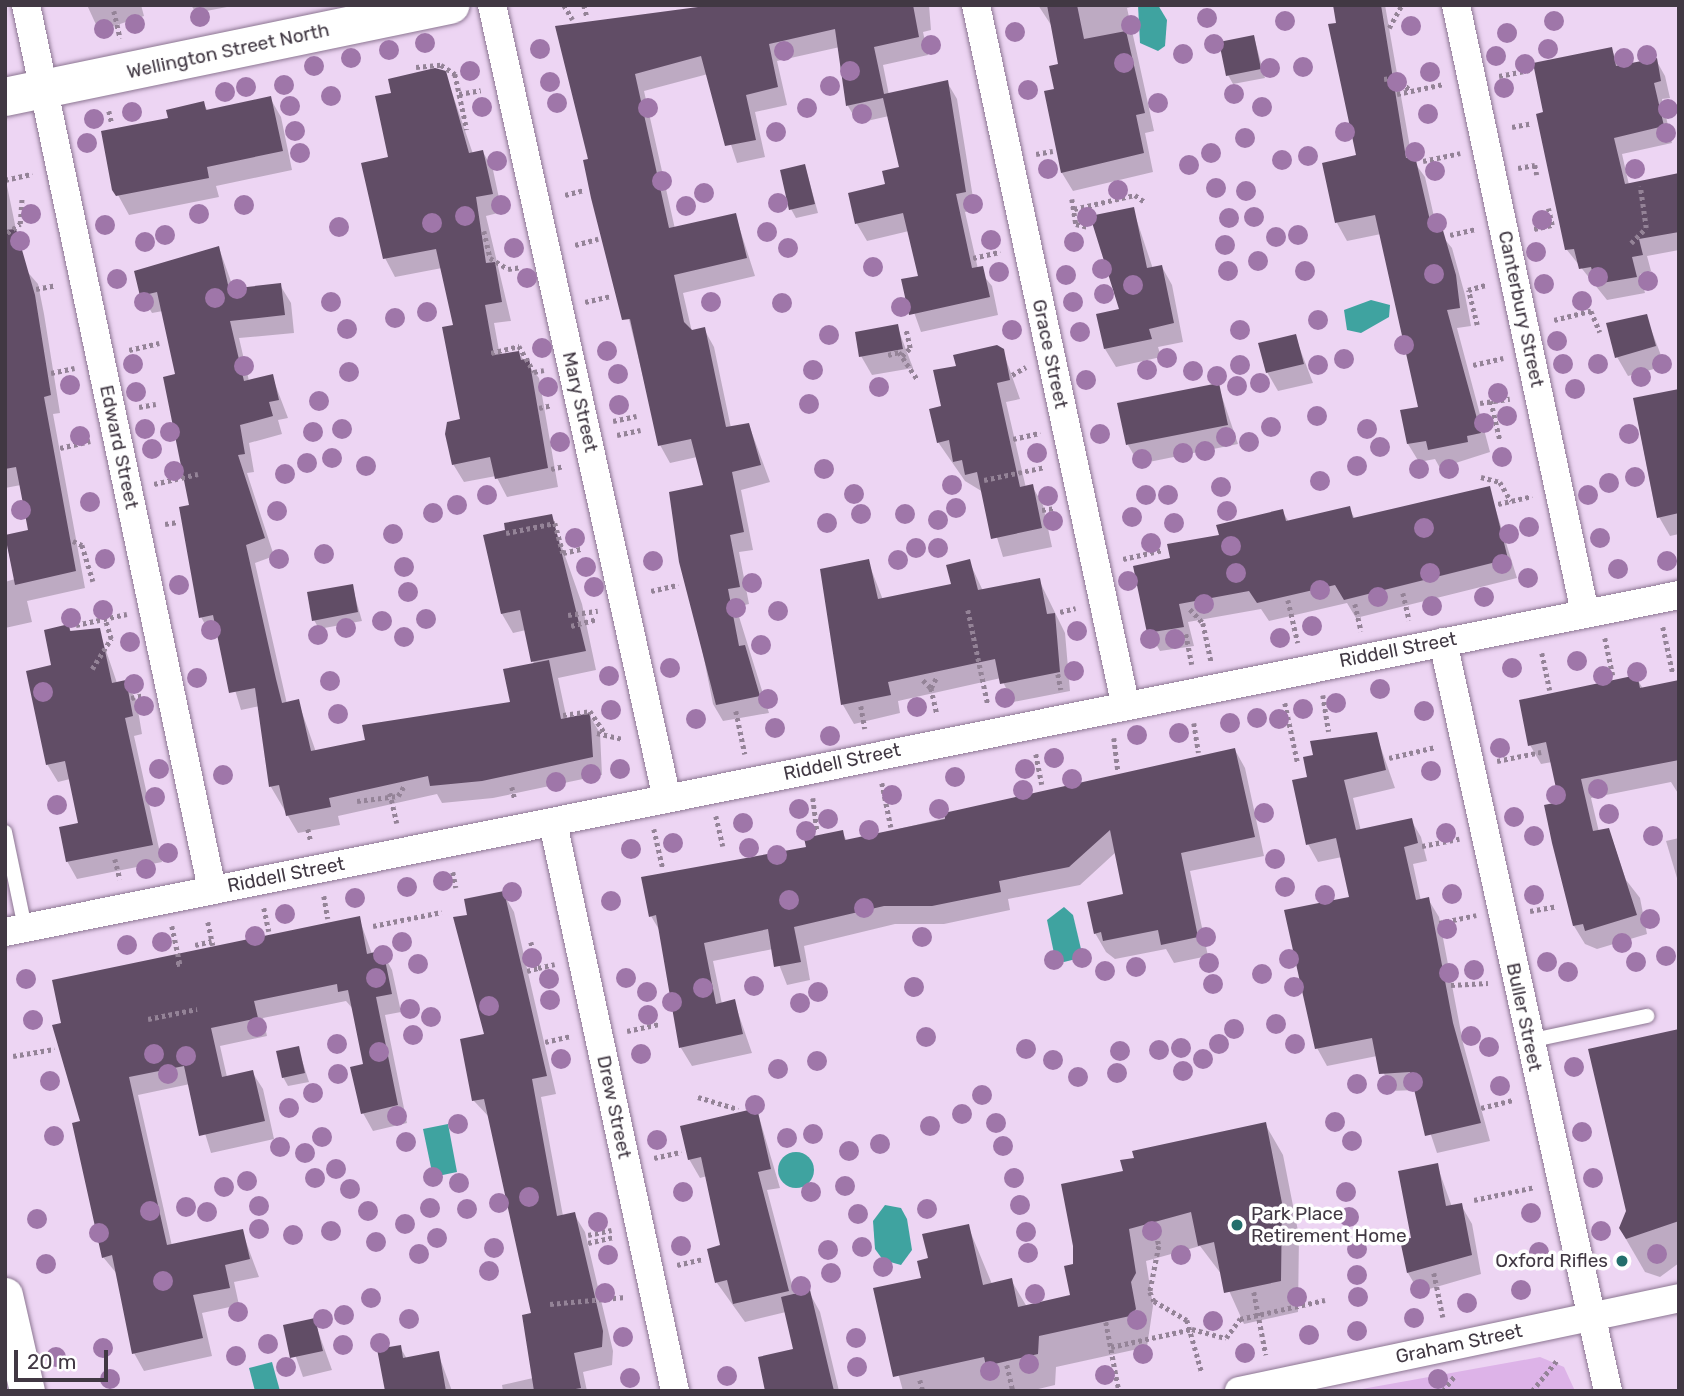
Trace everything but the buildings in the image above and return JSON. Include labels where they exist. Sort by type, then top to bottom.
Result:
[{"type":"main road","name":"Wellington Street North","points":[[5,97],[452,5]]},
{"type":"street","name":"Edward Street","points":[[26,5],[209,902]]},
{"type":"street","name":"Mary Street","points":[[492,5],[667,799]]},
{"type":"street","name":"Grace Street","points":[[976,5],[1125,704]]},
{"type":"street","name":"Canterbury Street","points":[[1456,5],[1585,612]]},
{"type":"street","name":"Riddell Street","points":[[15,930],[209,902],[667,799],[1125,704],[1679,594]]},
{"type":"street","name":"Buller Street","points":[[1443,642],[1608,1391]]},
{"type":"street","name":"Drew Street","points":[[553,823],[675,1391]]},
{"type":"street","points":[[5,1295],[27,1391]]},
{"type":"street","name":"Graham Street","points":[[1239,1391],[1679,1298]]},
{"type":"lane","points":[[5,832],[15,930]]},
{"type":"lane","points":[[1529,1041],[1647,1016]]},
{"type":"path","points":[[564,5],[573,20]]},
{"type":"path","points":[[584,5],[587,17]]},
{"type":"path","points":[[1389,28],[1402,5]]},
{"type":"path","points":[[114,11],[122,47]]},
{"type":"path","points":[[416,67],[440,65],[455,74],[467,130]]},
{"type":"path","points":[[1490,78],[1529,70]]},
{"type":"path","points":[[1384,79],[1396,77],[1410,91]]},
{"type":"path","points":[[1397,94],[1447,83]]},
{"type":"path","points":[[1501,130],[1532,123]]},
{"type":"path","points":[[1423,161],[1461,153]]},
{"type":"path","points":[[1510,170],[1535,165],[1537,175]]},
{"type":"path","points":[[5,180],[39,173]]},
{"type":"path","points":[[1631,243],[1646,229],[1640,186]]},
{"type":"path","points":[[560,196],[584,190]]},
{"type":"path","points":[[1073,209],[1140,195],[1145,202]]},
{"type":"path","points":[[8,233],[20,224],[22,196]]},
{"type":"path","points":[[1119,198],[1122,207]]},
{"type":"path","points":[[1072,199],[1076,224],[1088,228]]},
{"type":"path","points":[[1523,231],[1552,225],[1548,208]]},
{"type":"path","points":[[1450,235],[1477,229]]},
{"type":"path","points":[[484,232],[489,258],[498,264],[533,265]]},
{"type":"path","points":[[572,245],[598,239]]},
{"type":"path","points":[[973,258],[1006,251]]},
{"type":"path","points":[[36,289],[62,284]]},
{"type":"path","points":[[1477,325],[1468,289],[1490,284]]},
{"type":"path","points":[[584,303],[611,296]]},
{"type":"path","points":[[1542,322],[1591,311],[1600,332]]},
{"type":"path","points":[[888,355],[902,356],[910,348],[906,330]]},
{"type":"path","points":[[117,352],[159,343]]},
{"type":"path","points":[[491,353],[519,346],[534,372],[555,368]]},
{"type":"path","points":[[902,356],[918,380]]},
{"type":"path","points":[[1474,365],[1505,358]]},
{"type":"path","points":[[51,373],[80,367]]},
{"type":"path","points":[[1480,403],[1514,398]]},
{"type":"path","points":[[1491,401],[1500,439]]},
{"type":"path","points":[[609,422],[636,416]]},
{"type":"path","points":[[612,436],[640,430]]},
{"type":"path","points":[[1013,439],[1044,432]]},
{"type":"path","points":[[60,448],[95,440]]},
{"type":"path","points":[[984,480],[1052,465]]},
{"type":"path","points":[[146,486],[198,474]]},
{"type":"path","points":[[1481,477],[1500,482],[1511,501]]},
{"type":"path","points":[[1498,504],[1535,496]]},
{"type":"path","points":[[506,533],[555,523],[563,553],[593,547]]},
{"type":"path","points":[[73,541],[82,545],[93,581]]},
{"type":"path","points":[[1116,560],[1163,551]]},
{"type":"path","points":[[1146,554],[1148,560]]},
{"type":"path","points":[[646,592],[678,585]]},
{"type":"path","points":[[1402,593],[1410,626]]},
{"type":"path","points":[[1288,600],[1299,647]]},
{"type":"path","points":[[1355,604],[1362,635]]},
{"type":"path","points":[[1060,612],[1082,607]]},
{"type":"path","points":[[568,615],[606,609]]},
{"type":"path","points":[[968,610],[989,709]]},
{"type":"path","points":[[1189,610],[1203,623],[1211,665]]},
{"type":"path","points":[[76,625],[133,612]]},
{"type":"path","points":[[571,626],[607,617]]},
{"type":"path","points":[[92,669],[111,639],[105,619]]},
{"type":"path","points":[[1662,621],[1673,674]]},
{"type":"path","points":[[1604,633],[1612,676]]},
{"type":"path","points":[[1186,634],[1193,668]]},
{"type":"path","points":[[1541,646],[1550,690]]},
{"type":"path","points":[[1058,674],[1062,694]]},
{"type":"path","points":[[923,680],[932,688],[936,678]]},
{"type":"path","points":[[1322,690],[1329,732]]},
{"type":"path","points":[[1284,698],[1297,764]]},
{"type":"path","points":[[861,706],[866,733]]},
{"type":"path","points":[[563,715],[590,711],[605,733]]},
{"type":"path","points":[[736,711],[746,758]]},
{"type":"path","points":[[1192,716],[1199,753]]},
{"type":"path","points":[[1115,732],[1118,771]]},
{"type":"path","points":[[597,733],[634,738]]},
{"type":"path","points":[[1389,758],[1441,746]]},
{"type":"path","points":[[1035,747],[1042,784]]},
{"type":"path","points":[[1492,762],[1541,751]]},
{"type":"path","points":[[881,779],[891,827]]},
{"type":"path","points":[[358,801],[390,795],[404,786]]},
{"type":"path","points":[[512,787],[516,805]]},
{"type":"path","points":[[813,793],[817,832]]},
{"type":"path","points":[[390,795],[398,829]]},
{"type":"path","points":[[716,812],[723,846]]},
{"type":"path","points":[[653,824],[663,869]]},
{"type":"path","points":[[1422,846],[1460,838]]},
{"type":"path","points":[[115,859],[121,885]]},
{"type":"path","points":[[451,864],[456,888]]},
{"type":"path","points":[[322,890],[328,919]]},
{"type":"path","points":[[195,945],[212,943],[209,902]]},
{"type":"path","points":[[263,902],[269,931]]},
{"type":"path","points":[[1525,912],[1557,905]]},
{"type":"path","points":[[373,926],[442,912]]},
{"type":"path","points":[[1439,923],[1477,915]]},
{"type":"path","points":[[171,921],[180,964],[174,965]]},
{"type":"path","points":[[531,942],[538,968]]},
{"type":"path","points":[[527,971],[557,964]]},
{"type":"path","points":[[1451,985],[1492,983]]},
{"type":"path","points":[[148,1019],[197,1009]]},
{"type":"path","points":[[626,1031],[660,1024]]},
{"type":"path","points":[[545,1042],[572,1036]]},
{"type":"path","points":[[13,1056],[54,1049]]},
{"type":"path","points":[[698,1097],[738,1109]]},
{"type":"path","points":[[1481,1108],[1517,1100]]},
{"type":"path","points":[[652,1158],[681,1152]]},
{"type":"path","points":[[1474,1200],[1536,1186]]},
{"type":"path","points":[[1155,1227],[1159,1246],[1150,1292],[1192,1329],[1226,1338],[1240,1320],[1325,1300]]},
{"type":"path","points":[[588,1235],[614,1229]]},
{"type":"path","points":[[588,1242],[616,1236]]},
{"type":"path","points":[[675,1265],[703,1259]]},
{"type":"path","points":[[1434,1273],[1444,1321]]},
{"type":"path","points":[[1254,1292],[1267,1359]]},
{"type":"path","points":[[550,1304],[628,1296]]},
{"type":"path","points":[[1106,1322],[1119,1391]]},
{"type":"path","points":[[1111,1347],[1192,1329]]},
{"type":"path","points":[[1192,1329],[1202,1373]]},
{"type":"path","points":[[1532,1391],[1558,1359]]},
{"type":"path","points":[[1007,1365],[1013,1391]]},
{"type":"path","points":[[1443,1391],[1458,1371]]},
{"type":"path","points":[[920,1380],[923,1391]]},
{"type":"path","points":[[1484,1391],[1501,1391]]},
{"type":"shaded area","points":[[1138,5],[1158,5],[1167,20],[1165,46],[1158,51],[1140,43]]},
{"type":"shaded area","points":[[1371,300],[1390,305],[1389,317],[1361,333],[1347,330],[1344,310]]},
{"type":"shaded area","points":[[1064,907],[1073,915],[1081,949],[1076,959],[1064,962],[1055,958],[1047,920]]},
{"type":"shaded area","points":[[448,1124],[457,1172],[433,1177],[423,1129]]},
{"type":"shaded area","points":[[796,1152],[808,1158],[814,1170],[808,1182],[796,1188],[784,1182],[778,1170],[784,1158]]},
{"type":"shaded area","points":[[885,1205],[901,1208],[907,1219],[912,1250],[901,1265],[883,1260],[875,1249],[873,1221]]},
{"type":"shaded area","points":[[1540,1357],[1564,1367],[1575,1391],[1351,1391]]},
{"type":"shaded area","points":[[272,1362],[280,1391],[255,1391],[249,1368]]},
{"type":"place","name":"Park Place Retirement Home","points":[[1237,1225]]},
{"type":"place","name":"Oxford Rifles","points":[[1622,1261]]}]
